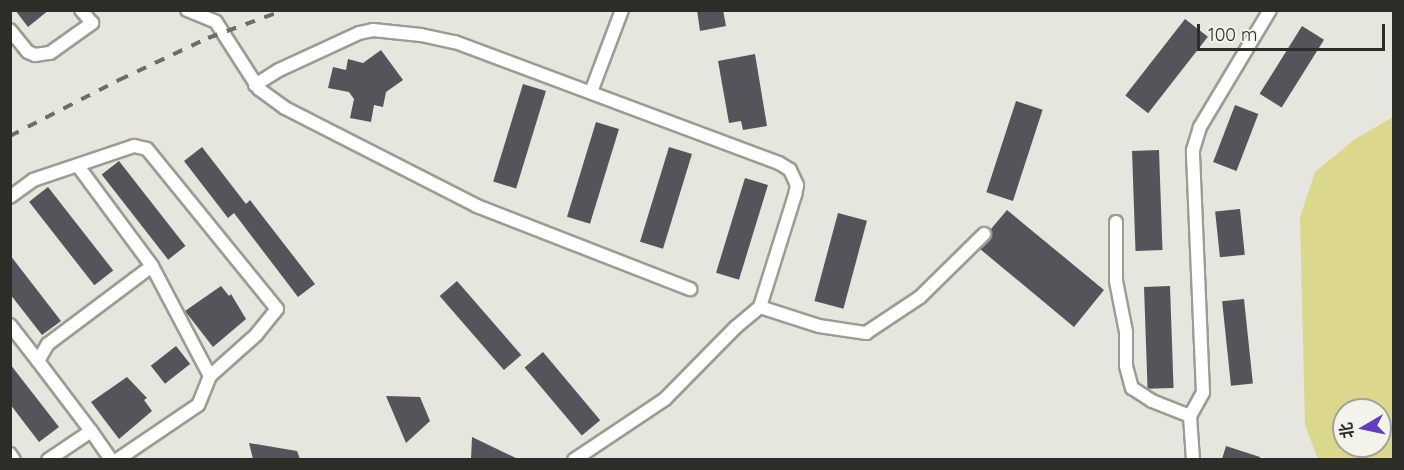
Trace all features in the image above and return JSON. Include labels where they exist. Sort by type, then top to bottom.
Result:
[{"type":"street","points":[[10,30],[28,52],[42,55],[50,53],[92,23],[81,10]]},
{"type":"street","points":[[187,10],[216,22],[255,85],[285,108],[477,206],[690,289]]},
{"type":"street","points":[[591,92],[622,10]]},
{"type":"street","points":[[1193,459],[1190,416],[1203,393],[1193,150],[1200,128],[1270,10]]},
{"type":"street","points":[[255,85],[279,70],[359,33],[373,30],[421,35],[455,42],[591,92],[790,170],[796,185],[795,195],[760,308],[736,327],[665,399],[574,459]]},
{"type":"street","points":[[10,197],[33,180],[134,146],[147,149],[277,309],[256,335],[210,376],[198,405],[117,459]]},
{"type":"street","points":[[78,166],[152,266],[210,376]]},
{"type":"street","points":[[1116,222],[1116,281],[1126,332],[1126,366],[1132,388],[1152,400],[1190,416]]},
{"type":"street","points":[[760,308],[819,326],[866,333],[920,297],[984,234]]},
{"type":"street","points":[[38,361],[48,344],[152,266]]},
{"type":"street","points":[[10,325],[111,459]]},
{"type":"street","points":[[48,459],[91,431]]},
{"type":"street","points":[[10,454],[15,459]]},
{"type":"shaded area","points":[[1393,117],[1393,459],[1318,459],[1305,425],[1300,217],[1315,172],[1355,139]]},
{"type":"building","points":[[15,10],[49,10],[28,27]]},
{"type":"building","points":[[697,10],[723,10],[726,26],[700,31]]},
{"type":"building","points":[[1185,19],[1208,37],[1148,113],[1125,95]]},
{"type":"building","points":[[1302,26],[1324,40],[1282,108],[1260,94]]},
{"type":"building","points":[[381,50],[403,80],[386,92],[383,107],[374,105],[371,122],[350,118],[354,99],[349,92],[328,88],[333,67],[346,70],[348,59],[363,63]]},
{"type":"building","points":[[755,54],[767,126],[743,130],[741,121],[729,123],[718,61]]},
{"type":"building","points":[[523,84],[546,91],[516,189],[493,182]]},
{"type":"building","points":[[1016,101],[1043,110],[1013,201],[986,192]]},
{"type":"building","points":[[1235,105],[1258,114],[1236,171],[1213,162]]},
{"type":"building","points":[[596,122],[619,129],[590,224],[567,217]]},
{"type":"building","points":[[202,147],[246,204],[250,200],[315,284],[298,297],[234,213],[228,218],[184,161]]},
{"type":"building","points":[[669,147],[692,154],[663,249],[640,242]]},
{"type":"building","points":[[1159,150],[1162,250],[1136,251],[1132,151]]},
{"type":"building","points":[[119,161],[185,246],[168,260],[102,175]]},
{"type":"building","points":[[745,178],[768,185],[739,280],[716,273]]},
{"type":"building","points":[[48,187],[113,271],[94,285],[29,202]]},
{"type":"building","points":[[1240,209],[1245,255],[1220,257],[1215,212]]},
{"type":"building","points":[[1007,210],[1104,290],[1074,327],[980,249],[990,239],[991,229]]},
{"type":"building","points":[[838,213],[867,221],[843,309],[814,301]]},
{"type":"building","points":[[10,255],[61,321],[42,335],[10,294]]},
{"type":"building","points":[[457,281],[521,355],[504,370],[440,296]]},
{"type":"building","points":[[221,286],[229,296],[231,294],[246,319],[213,347],[185,311]]},
{"type":"building","points":[[1170,286],[1174,388],[1148,389],[1144,287]]},
{"type":"building","points":[[1244,299],[1253,384],[1231,386],[1222,301]]},
{"type":"building","points":[[176,346],[190,364],[165,384],[151,366]]},
{"type":"building","points":[[543,352],[600,420],[582,436],[525,367]]},
{"type":"building","points":[[10,364],[59,427],[39,442],[10,404]]},
{"type":"building","points":[[127,377],[147,398],[144,400],[152,411],[119,439],[91,402]]},
{"type":"building","points":[[386,396],[420,397],[430,421],[406,443]]},
{"type":"building","points":[[472,437],[518,459],[471,459]]},
{"type":"building","points":[[249,443],[297,451],[300,459],[253,459]]},
{"type":"building","points":[[1226,446],[1260,457],[1260,459],[1222,459]]},
{"type":"railway","points":[[10,136],[119,80],[208,38],[284,10]]}]
